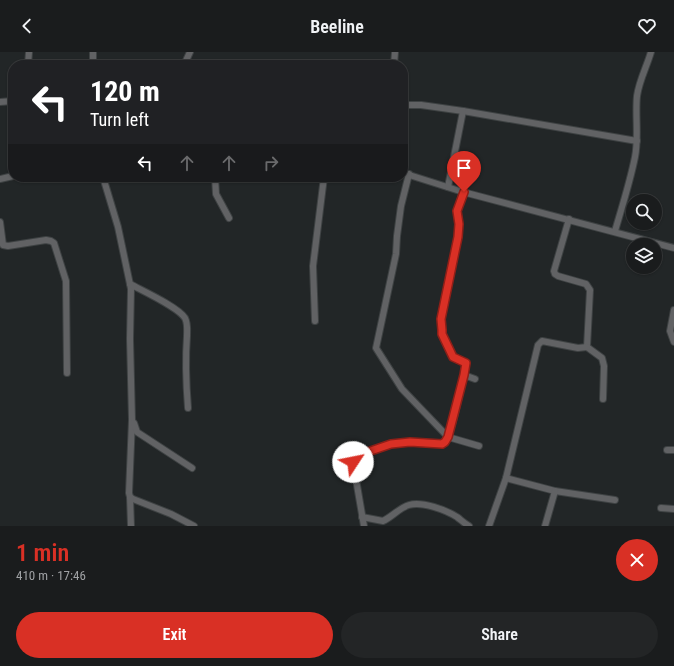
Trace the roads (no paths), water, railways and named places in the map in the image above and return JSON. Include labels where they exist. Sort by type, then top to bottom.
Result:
[{"type":"street","points":[[615,232],[635,157],[637,141],[637,97],[641,80],[651,52]]},
{"type":"street","points":[[408,105],[425,105],[637,141]]},
{"type":"street","points":[[448,187],[463,111]]},
{"type":"street","points":[[408,174],[464,192],[674,248]]},
{"type":"street","points":[[104,182],[118,227],[130,284],[132,420],[129,493],[131,526]]},
{"type":"street","points":[[215,182],[216,194],[229,218]]},
{"type":"street","points":[[315,321],[313,266],[323,182]]},
{"type":"street","points":[[405,182],[396,254],[376,348],[402,389],[448,437],[479,446]]},
{"type":"street","points":[[364,526],[353,462],[354,458],[377,448],[391,444],[410,442],[442,444],[448,437],[466,363],[453,357],[444,340],[441,324],[458,237],[459,224],[457,211],[464,192]]},
{"type":"street","points":[[568,219],[554,271],[558,276],[586,284],[590,290],[587,347]]},
{"type":"street","points":[[0,222],[3,245],[8,246],[46,240],[51,241],[54,244],[66,281],[67,373]]},
{"type":"street","points":[[130,284],[169,305],[186,319],[188,326],[185,362],[188,408]]},
{"type":"street","points":[[674,310],[670,331],[674,342]]},
{"type":"street","points":[[489,526],[506,478],[538,345],[542,341],[578,348],[587,347],[602,358],[604,366],[603,399]]},
{"type":"street","points":[[464,375],[475,379]]},
{"type":"street","points":[[132,420],[137,432],[192,468]]},
{"type":"street","points":[[667,450],[674,450]]},
{"type":"street","points":[[506,478],[555,491],[615,500]]},
{"type":"street","points":[[545,526],[555,491]]},
{"type":"street","points":[[130,497],[171,514],[194,526]]},
{"type":"street","points":[[362,517],[382,521],[408,505],[424,505],[434,507],[456,517],[469,526]]},
{"type":"street","points":[[661,508],[674,509]]}]
